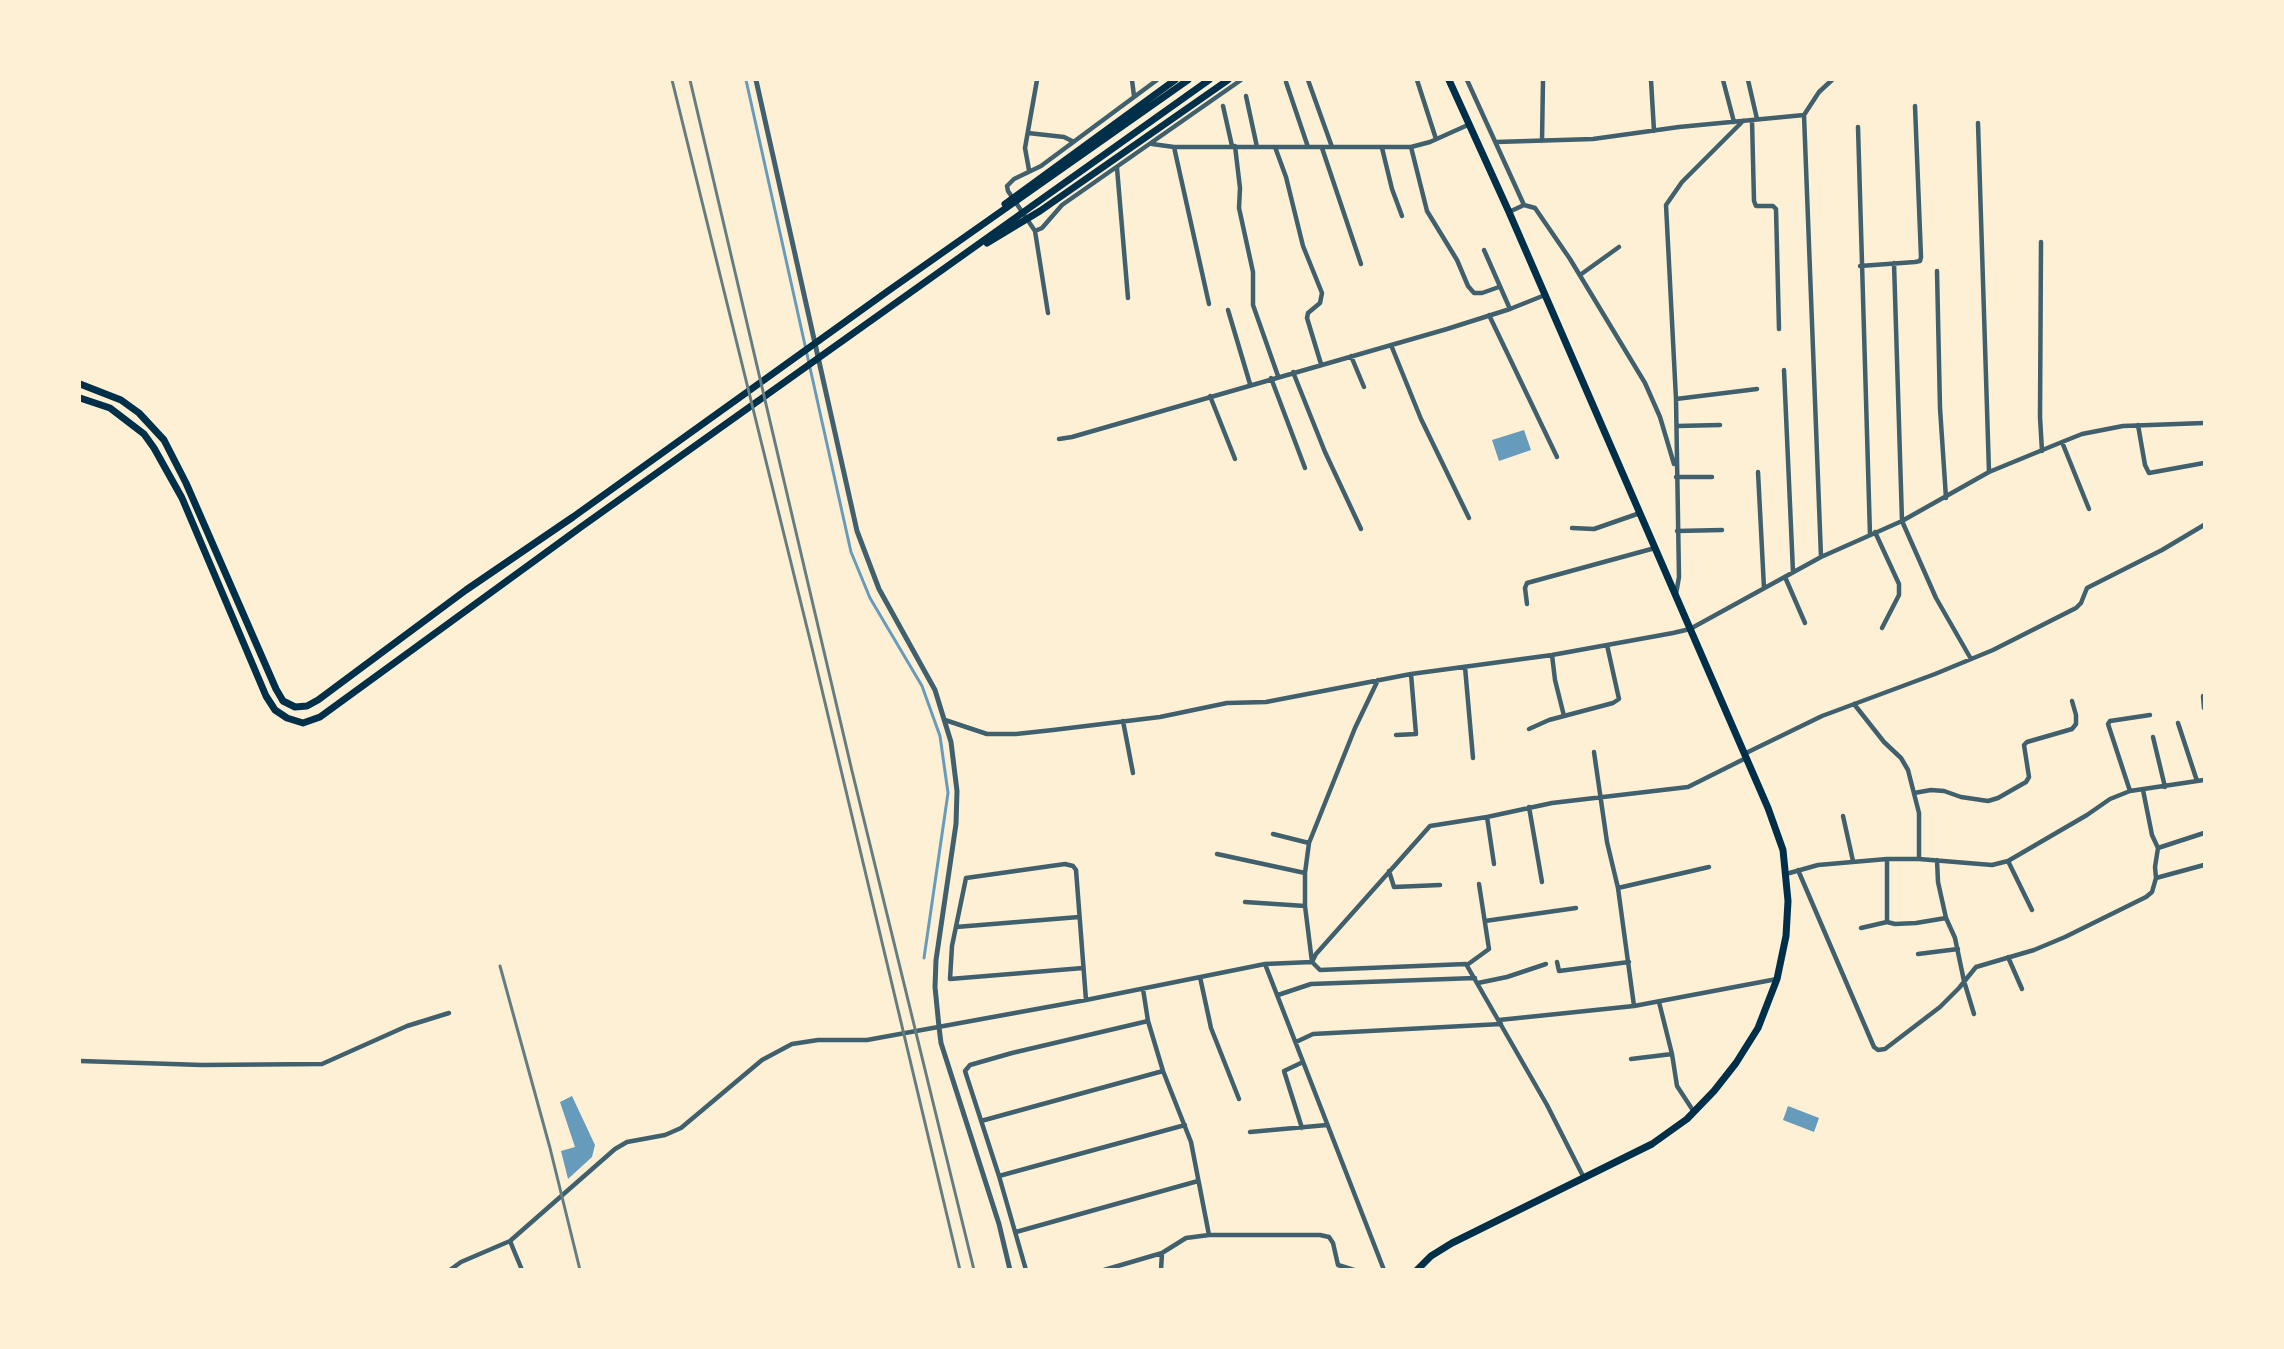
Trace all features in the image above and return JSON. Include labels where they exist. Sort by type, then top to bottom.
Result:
[{"type":"main road","points":[[949,249],[1026,187],[1174,80]]},
{"type":"main road","points":[[80,384],[121,400],[139,413],[164,440],[186,483],[276,689],[283,701],[295,707],[307,706],[466,590],[573,517],[1188,80]]},
{"type":"main road","points":[[80,398],[110,408],[137,427],[154,448],[182,498],[266,696],[275,710],[287,718],[303,723],[328,711],[581,527],[1209,80]]},
{"type":"main road","points":[[941,271],[1040,211],[1228,80]]},
{"type":"main road","points":[[1417,1269],[1431,1256],[1452,1243],[1652,1144],[1694,1112],[1714,1091],[1745,1051],[1768,1005],[1777,979],[1786,936],[1788,901],[1783,850],[1768,808],[1509,212],[1449,80]]},
{"type":"street","points":[[756,80],[857,531],[879,589],[935,690],[945,720],[955,766],[956,813],[936,960],[935,987],[939,1027],[941,1043],[999,1224],[1010,1269]]},
{"type":"street","points":[[1029,170],[1026,158],[1028,133],[1037,80]]},
{"type":"street","points":[[1132,80],[1134,96]]},
{"type":"street","points":[[1048,313],[1033,228],[1007,186],[1029,170],[1041,166],[1157,80]]},
{"type":"street","points":[[1033,228],[1042,228],[1062,205],[1241,80]]},
{"type":"street","points":[[1308,80],[1332,147]]},
{"type":"street","points":[[1417,80],[1436,139]]},
{"type":"street","points":[[1467,80],[1524,205]]},
{"type":"street","points":[[1542,141],[1543,80]]},
{"type":"street","points":[[1651,80],[1654,131]]},
{"type":"street","points":[[1723,80],[1734,122]]},
{"type":"street","points":[[1748,80],[1754,119],[1754,201],[1756,206],[1773,206],[1776,209],[1779,329]]},
{"type":"street","points":[[1821,557],[1804,115],[1819,92],[1832,80]]},
{"type":"street","points":[[1286,82],[1308,147]]},
{"type":"street","points":[[1246,96],[1257,147]]},
{"type":"street","points":[[1223,106],[1233,146],[1240,188],[1239,208],[1253,272],[1253,305],[1278,376]]},
{"type":"street","points":[[1860,266],[1920,261],[1915,106]]},
{"type":"street","points":[[1496,142],[1593,139],[1804,115]]},
{"type":"street","points":[[1676,596],[1679,577],[1677,426],[1666,205],[1682,182],[1743,121]]},
{"type":"street","points":[[1978,123],[1989,472]]},
{"type":"street","points":[[1151,144],[1174,147],[1411,147],[1470,124]]},
{"type":"street","points":[[1858,127],[1860,266],[1872,533],[1899,584],[1899,595],[1882,628]]},
{"type":"street","points":[[1028,133],[1064,137],[1072,141]]},
{"type":"street","points":[[1174,147],[1209,304]]},
{"type":"street","points":[[1275,147],[1286,177],[1303,246],[1322,293],[1320,303],[1308,314],[1307,318],[1321,364]]},
{"type":"street","points":[[1411,147],[1427,211],[1457,260],[1468,286],[1474,293],[1482,293],[1499,287]]},
{"type":"street","points":[[1322,148],[1361,264]]},
{"type":"street","points":[[1382,148],[1392,189],[1402,216]]},
{"type":"street","points":[[1117,168],[1128,298]]},
{"type":"street","points":[[1509,212],[1524,205],[1535,208],[1580,275],[1645,383],[1660,417],[1676,470]]},
{"type":"street","points":[[2041,242],[2040,417],[2042,451]]},
{"type":"street","points":[[1580,275],[1619,247]]},
{"type":"street","points":[[1484,249],[1510,309]]},
{"type":"street","points":[[1894,263],[1902,521],[1936,598],[1971,659]]},
{"type":"street","points":[[1938,270],[1940,408],[1946,498]]},
{"type":"street","points":[[1059,439],[1391,345],[1510,309],[1545,295]]},
{"type":"street","points":[[1228,310],[1250,384]]},
{"type":"street","points":[[1489,315],[1557,457]]},
{"type":"street","points":[[1391,345],[1421,419],[1469,518]]},
{"type":"street","points":[[1351,356],[1364,387]]},
{"type":"street","points":[[1784,370],[1793,572]]},
{"type":"street","points":[[1293,372],[1325,452],[1361,529]]},
{"type":"street","points":[[1271,378],[1305,468]]},
{"type":"street","points":[[1676,399],[1756,389]]},
{"type":"street","points":[[1210,396],[1235,459]]},
{"type":"street","points":[[945,720],[987,734],[1006,734],[1160,717],[1227,703],[1276,700],[1411,674],[1552,655],[1690,629],[1821,557],[1902,521],[1946,498],[1989,472],[2062,442],[2109,428],[2205,423]]},
{"type":"street","points":[[1677,426],[1720,424]]},
{"type":"street","points":[[2138,425],[2145,465],[2149,473],[2205,463]]},
{"type":"street","points":[[2062,442],[2089,508]]},
{"type":"street","points":[[1758,472],[1764,588]]},
{"type":"street","points":[[1676,477],[1712,477]]},
{"type":"street","points":[[1572,528],[1594,529],[1640,513]]},
{"type":"street","points":[[1312,962],[1316,954],[1430,826],[1487,817],[1529,807],[1688,787],[1822,716],[1971,659],[2076,608],[2081,603],[2087,588],[2162,550],[2205,525]]},
{"type":"street","points":[[1677,531],[1722,530]]},
{"type":"street","points":[[1527,604],[1525,588],[1527,583],[1655,548]]},
{"type":"street","points":[[1785,577],[1806,623]]},
{"type":"street","points":[[1529,729],[1619,699],[1607,645]]},
{"type":"street","points":[[1552,655],[1555,680],[1564,716]]},
{"type":"street","points":[[1465,667],[1473,758]]},
{"type":"street","points":[[1396,735],[1416,734],[1411,674]]},
{"type":"street","points":[[1378,680],[1309,843],[1305,873],[1305,906],[1312,962],[1320,970],[1467,965],[1489,949],[1479,884]]},
{"type":"street","points":[[2203,696],[2205,708]]},
{"type":"street","points":[[1914,793],[1931,790],[1944,791],[1961,797],[1988,801],[2026,782],[2029,777],[2024,745],[2027,742],[2072,729],[2076,724],[2072,701]]},
{"type":"street","points":[[1854,704],[1884,742],[1901,758],[1908,770],[1919,813],[1920,859]]},
{"type":"street","points":[[2130,791],[2108,724],[2110,721],[2151,715]]},
{"type":"street","points":[[1123,721],[1133,774]]},
{"type":"street","points":[[2178,723],[2197,781]]},
{"type":"street","points":[[2153,737],[2166,787]]},
{"type":"street","points":[[1594,752],[1607,842],[1618,888],[1634,1006]]},
{"type":"street","points":[[1786,874],[1818,865],[1887,859],[1937,860],[1984,866],[2008,861],[2110,799],[2130,791],[2205,780]]},
{"type":"street","points":[[1798,870],[1874,1047],[1878,1050],[1885,1049],[1940,1007],[1976,967],[2034,950],[2065,937],[2137,902],[2152,892],[2156,878],[2158,848],[2152,836],[2143,790]]},
{"type":"street","points":[[1529,807],[1542,882]]},
{"type":"street","points":[[1843,816],[1853,861]]},
{"type":"street","points":[[1487,817],[1494,864]]},
{"type":"street","points":[[2158,848],[2205,833]]},
{"type":"street","points":[[1273,834],[1309,843]]},
{"type":"street","points":[[1217,854],[1305,873]]},
{"type":"street","points":[[1887,859],[1887,922]]},
{"type":"street","points":[[1937,860],[1938,882],[1946,918],[1958,949],[1964,981],[1974,1014]]},
{"type":"street","points":[[2008,861],[2032,910]]},
{"type":"street","points":[[1083,968],[950,979],[956,927],[966,878],[1065,864],[1073,866],[1076,870],[1086,1000]]},
{"type":"street","points":[[2156,878],[2205,865]]},
{"type":"street","points":[[1618,888],[1709,867]]},
{"type":"street","points":[[1389,871],[1394,887],[1440,885]]},
{"type":"street","points":[[1245,902],[1305,906]]},
{"type":"street","points":[[1485,921],[1576,908]]},
{"type":"street","points":[[956,927],[1079,917]]},
{"type":"street","points":[[1861,928],[1887,922],[1916,923],[1946,918]]},
{"type":"street","points":[[1918,954],[1958,949]]},
{"type":"street","points":[[2008,957],[2022,989]]},
{"type":"street","points":[[450,1269],[510,1241],[615,1149],[627,1142],[665,1135],[681,1128],[696,1118],[762,1060],[776,1050],[792,1044],[818,1040],[867,1040],[1265,964],[1312,962]]},
{"type":"street","points":[[1557,962],[1559,971],[1629,962]]},
{"type":"street","points":[[1265,964],[1384,1269]]},
{"type":"street","points":[[1278,995],[1311,984],[1477,980],[1507,977],[1546,964]]},
{"type":"street","points":[[1467,965],[1547,1105],[1584,1178]]},
{"type":"street","points":[[1200,976],[1210,1028],[1239,1099]]},
{"type":"street","points":[[1296,1042],[1313,1034],[1500,1022],[1634,1006],[1777,979]]},
{"type":"street","points":[[1143,989],[1148,1022],[1162,1071],[1191,1142],[1209,1235]]},
{"type":"street","points":[[1659,1002],[1672,1054],[1677,1086],[1694,1112]]},
{"type":"street","points":[[80,1061],[202,1065],[322,1064],[407,1026],[449,1013]]},
{"type":"street","points":[[1026,1269],[965,1071],[970,1065],[1061,1041],[1148,1022]]},
{"type":"street","points":[[1631,1059],[1672,1054]]},
{"type":"street","points":[[1302,1128],[1284,1071],[1303,1062]]},
{"type":"street","points":[[981,1121],[1162,1071]]},
{"type":"street","points":[[999,1176],[1185,1125]]},
{"type":"street","points":[[1250,1132],[1327,1125]]},
{"type":"street","points":[[1016,1232],[1198,1181]]},
{"type":"street","points":[[1104,1269],[1162,1253],[1186,1238],[1209,1235],[1329,1236],[1333,1243],[1337,1267],[1354,1269]]},
{"type":"street","points":[[510,1241],[522,1269]]},
{"type":"street","points":[[1161,1269],[1162,1253]]},
{"type":"water","points":[[1524,430],[1531,450],[1499,461],[1492,440]]},
{"type":"water","points":[[572,1096],[595,1145],[592,1157],[568,1179],[561,1151],[575,1147],[560,1102]]},
{"type":"water","points":[[1788,1106],[1819,1118],[1814,1132],[1783,1120]]},
{"type":"waterway","points":[[746,80],[851,552],[870,598],[922,686],[940,736],[948,793],[924,958]]},
{"type":"railway","points":[[672,80],[812,648],[960,1270]]},
{"type":"railway","points":[[690,80],[852,771],[974,1270]]},
{"type":"railway","points":[[500,966],[550,1148],[580,1270]]}]
